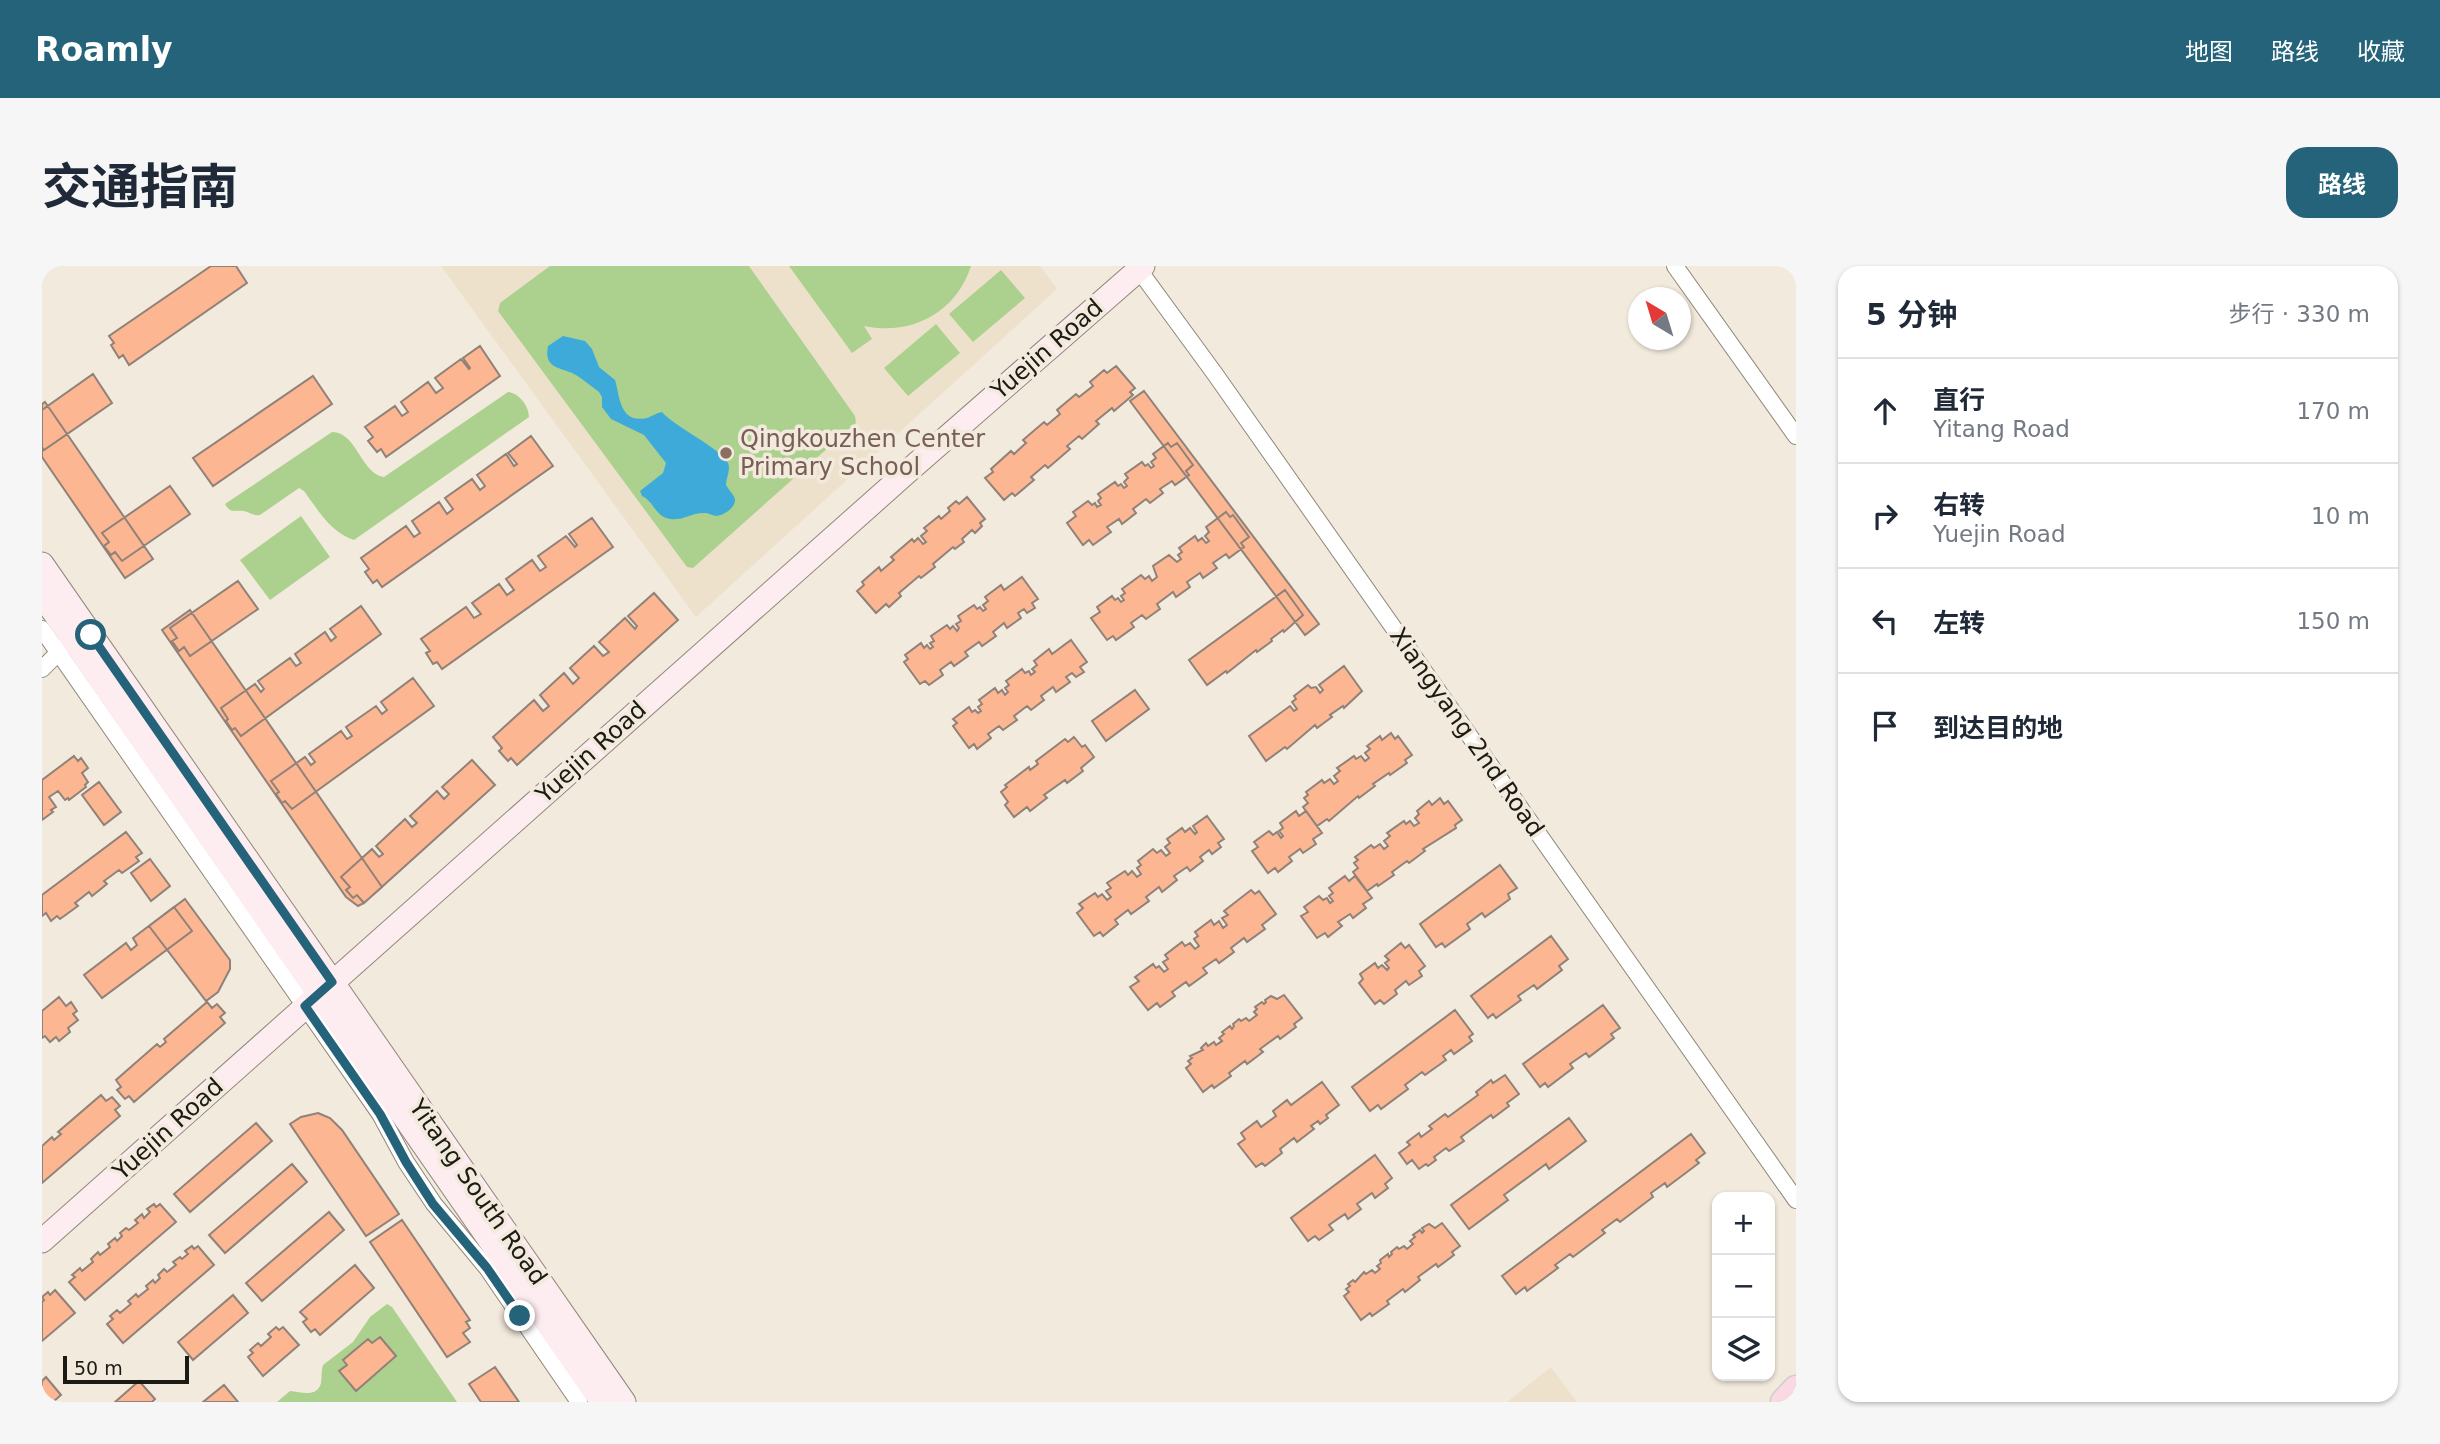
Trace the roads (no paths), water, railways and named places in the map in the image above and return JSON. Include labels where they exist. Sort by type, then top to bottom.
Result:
[{"type":"main road","name":"Yuejin Road","points":[[42,1241],[1139,267]]},
{"type":"main road","points":[[42,564],[319,994]]},
{"type":"main road","points":[[42,595],[66,646],[319,994]]},
{"type":"main road","name":"Yitang South Road","points":[[319,994],[602,1402]]},
{"type":"main road","name":"Yitang South Road","points":[[319,994],[624,1402]]},
{"type":"main road","points":[[1784,1402],[1796,1389]]},
{"type":"street","points":[[1675,266],[1796,436]]},
{"type":"street","name":"Xiangyang 2nd Road","points":[[1139,267],[1796,1200]]},
{"type":"street","points":[[42,629],[66,646],[42,669]]},
{"type":"street","points":[[319,994],[406,1162],[433,1204],[487,1268],[579,1402]]},
{"type":"water","points":[[563,336],[585,341],[592,349],[599,367],[615,380],[622,407],[631,417],[647,418],[662,412],[723,457],[729,466],[726,485],[735,499],[731,508],[718,516],[700,513],[671,519],[659,514],[640,491],[663,473],[666,463],[644,435],[611,419],[602,407],[599,392],[576,375],[551,364],[547,354],[548,346]]},
{"type":"place","name":"Qingkouzhen Center Primary School","points":[[726,453]]}]
